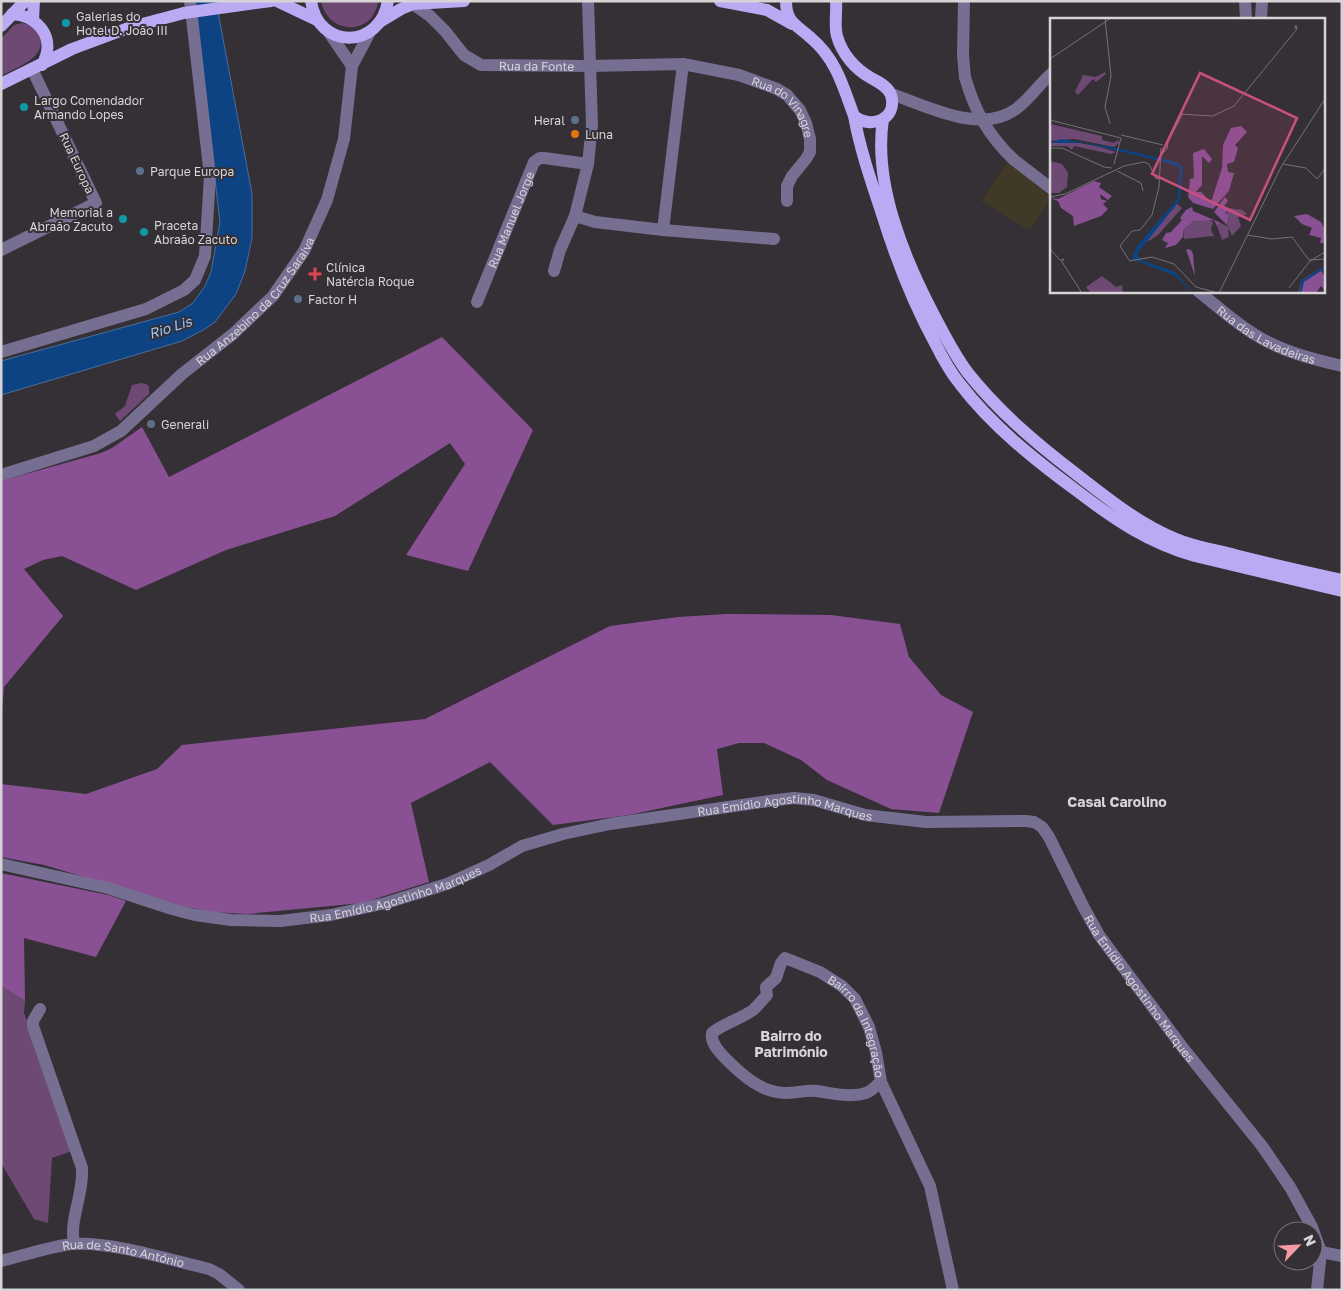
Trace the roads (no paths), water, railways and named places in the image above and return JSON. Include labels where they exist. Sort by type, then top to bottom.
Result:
[{"type":"main road","points":[[1,26],[25,1]]},
{"type":"main road","points":[[34,1],[34,20]]},
{"type":"main road","points":[[1,84],[72,49],[131,27],[184,13],[271,1]]},
{"type":"main road","points":[[278,1],[317,20],[328,31],[338,36],[349,38],[370,32],[381,21],[413,4],[464,1]]},
{"type":"main road","points":[[311,1],[317,20]]},
{"type":"main road","points":[[381,21],[388,1]]},
{"type":"main road","points":[[720,1],[767,10],[792,24],[811,38],[828,55],[841,78],[854,116],[861,148],[896,258],[909,292],[945,362],[959,383],[977,405],[1021,447],[1105,512],[1150,540],[1173,550],[1195,556],[1342,591]]},
{"type":"main road","points":[[786,1],[788,15],[792,24]]},
{"type":"main road","points":[[836,1],[837,36],[845,53],[856,67],[881,83],[891,94],[891,108],[886,116],[881,148],[883,169],[891,206],[913,272],[948,343],[967,371],[991,400],[1017,426],[1106,498],[1152,528],[1177,540],[1342,580]]},
{"type":"main road","points":[[12,14],[34,20],[48,42],[48,51],[37,67]]},
{"type":"main road","points":[[48,42],[72,49]]},
{"type":"main road","points":[[854,116],[866,123],[886,116]]},
{"type":"street","points":[[1,352],[146,309],[184,290],[195,280],[205,256],[210,176],[190,1]]},
{"type":"street","points":[[554,272],[560,250],[575,216],[588,164],[592,125],[588,1]]},
{"type":"street","points":[[964,1],[963,55],[965,77],[976,109],[984,125],[1001,147],[1014,160],[1050,187]]},
{"type":"street","points":[[1245,1],[1246,18]]},
{"type":"street","points":[[1261,18],[1262,1]]},
{"type":"street","name":"Rua da Fonte","points":[[413,4],[430,16],[464,55],[481,65],[590,66],[682,64]]},
{"type":"street","points":[[328,31],[352,66]]},
{"type":"street","name":"Rua Anzebino da Cruz Saraiva","points":[[1,475],[53,457],[94,446],[121,431],[182,374],[233,334],[273,296],[304,251],[327,200],[344,139],[352,66],[370,32]]},
{"type":"street","points":[[663,230],[682,64]]},
{"type":"street","name":"Rua do Vinagre","points":[[682,64],[723,71],[754,79],[777,89],[794,102],[809,130],[810,146],[806,159],[792,176],[787,186],[788,201]]},
{"type":"street","name":"Rua Europa","points":[[1,250],[96,203],[37,67]]},
{"type":"street","points":[[891,94],[964,118],[992,119],[1015,110],[1050,75]]},
{"type":"street","points":[[886,116],[913,101]]},
{"type":"street","name":"Rua Manuel Jorge","points":[[477,302],[534,162],[537,159],[544,158],[588,164]]},
{"type":"street","points":[[575,216],[595,222],[663,230],[774,238]]},
{"type":"street","name":"Rua das Lavadeiras","points":[[1199,292],[1254,334],[1276,346],[1310,358],[1342,366]]},
{"type":"street","name":"Rua Anzebino da Cruz Saraiva","points":[[1,467],[53,457]]},
{"type":"street","name":"Rua Emídio Agostinho Marques","points":[[1,864],[108,888],[172,910],[195,915],[232,920],[280,921],[331,914],[386,903],[448,884],[489,865],[522,846],[562,834],[610,824],[770,801],[794,798],[814,800],[865,815],[926,822],[1005,820],[1034,822],[1042,827],[1049,837],[1084,908],[1100,935],[1182,1048],[1278,1168],[1309,1221]]},
{"type":"street","name":"Bairro da Integração","points":[[785,958],[828,976],[855,999],[870,1027],[882,1082],[868,1092],[857,1094],[827,1094],[811,1091],[778,1092],[758,1085],[741,1073],[722,1055],[713,1041],[712,1034],[756,1008],[766,995],[766,987],[776,978],[781,963],[785,958]]},
{"type":"street","points":[[40,1009],[33,1021],[33,1026],[82,1168],[81,1189],[72,1236],[74,1244]]},
{"type":"street","points":[[882,1082],[930,1186],[953,1290]]},
{"type":"street","name":"Rua de Santo António","points":[[1,1261],[38,1250],[74,1244],[118,1248],[209,1269],[219,1274],[239,1290]]},
{"type":"street","points":[[1323,1252],[1342,1256]]},
{"type":"street","name":"Rua Emídio Agostinho Marques","points":[[1317,1290],[1319,1271]]},
{"type":"water","name":"Rio Lis","points":[[192,1],[216,1],[252,194],[252,238],[245,271],[236,294],[215,322],[182,341],[1,395],[1,361],[179,312],[193,303],[205,286],[211,272],[220,222],[197,27]]},
{"type":"place","name":"Galerias do Hotel D. João III","points":[[66,23]]},
{"type":"place","name":"Largo Comendador Armando Lopes","points":[[24,107]]},
{"type":"place","name":"Heral","points":[[575,120]]},
{"type":"place","name":"Luna","points":[[575,134]]},
{"type":"place","name":"Parque Europa","points":[[140,171]]},
{"type":"place","name":"Memorial a Abraão Zacuto","points":[[123,219]]},
{"type":"place","name":"Praceta Abraão Zacuto","points":[[144,232]]},
{"type":"place","name":"Clínica Natércia Roque","points":[[315,274]]},
{"type":"place","name":"Factor H","points":[[298,299]]},
{"type":"place","name":"Generali","points":[[151,424]]},
{"type":"district","name":"Casal Carolino","points":[[1117,801]]},
{"type":"district","name":"Bairro do Património","points":[[791,1044]]}]
